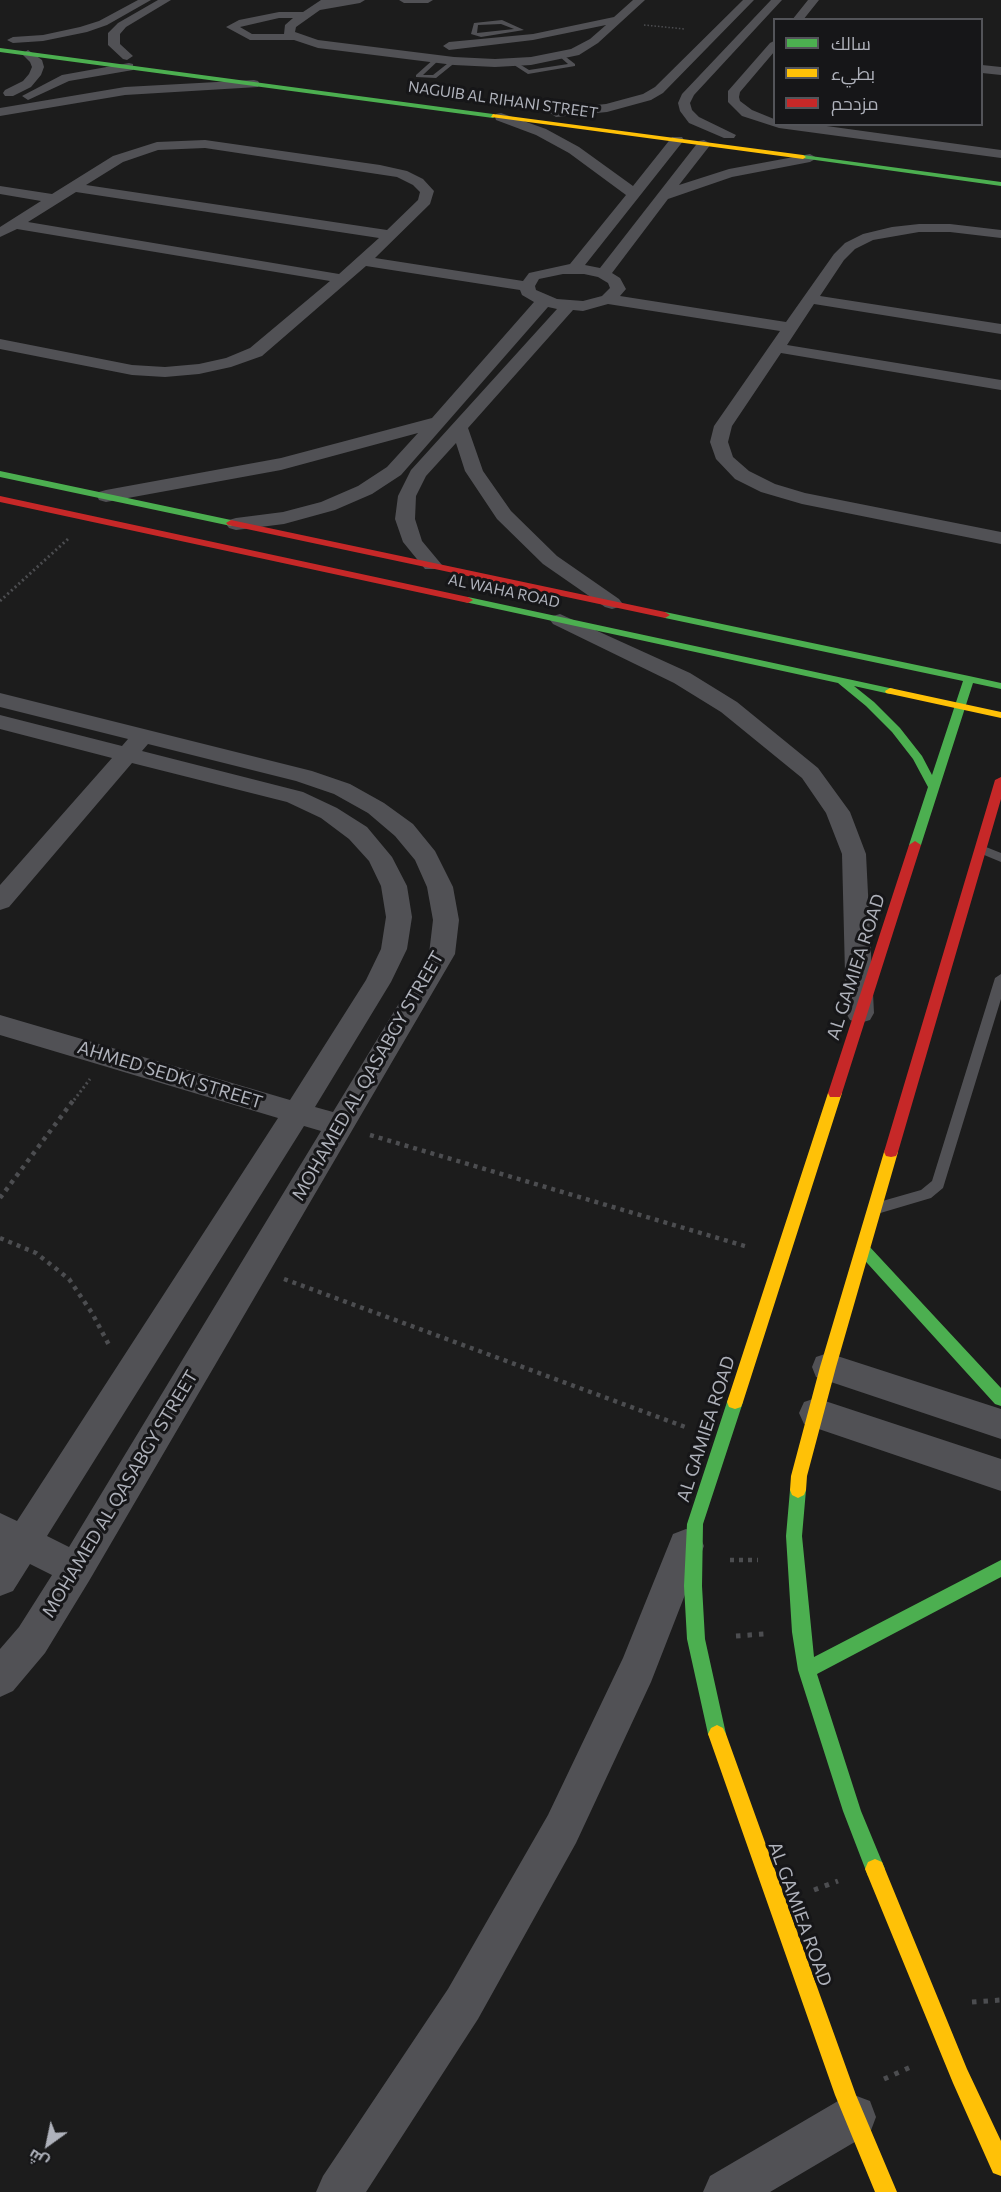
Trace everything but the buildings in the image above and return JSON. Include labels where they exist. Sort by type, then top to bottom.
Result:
[{"type":"street","points":[[7,39],[57,35],[83,30],[103,23],[146,0]]},
{"type":"street","points":[[0,112],[45,86],[128,61],[114,45],[114,33],[122,25],[166,0]]},
{"type":"street","points":[[294,37],[288,29],[328,0]]},
{"type":"street","points":[[360,0],[310,12],[239,23],[232,27],[250,37],[294,37],[318,44],[437,59],[514,63],[562,56],[586,47],[640,0]]},
{"type":"street","points":[[404,0],[428,0]]},
{"type":"street","points":[[556,113],[629,104],[659,90],[749,0]]},
{"type":"street","points":[[729,135],[694,120],[686,111],[684,103],[688,94],[773,0]]},
{"type":"street","points":[[799,18],[814,0]]},
{"type":"street","points":[[375,51],[506,37],[617,21]]},
{"type":"street","points":[[741,38],[773,40]]},
{"type":"street","points":[[741,38],[773,45]]},
{"type":"street","name":"NAGUIB AL RIHANI STREET","points":[[7,39],[254,84],[1001,184]]},
{"type":"street","points":[[773,46],[734,91],[733,97],[734,102],[747,113],[773,123]]},
{"type":"street","name":"NAGUIB AL RIHANI STREET","points":[[0,50],[128,61],[426,96],[1001,171]]},
{"type":"street","points":[[0,99],[27,84],[35,75],[38,67],[36,60],[28,54]]},
{"type":"street","points":[[983,64],[1000,68]]},
{"type":"street","points":[[983,69],[1000,68]]},
{"type":"street","points":[[676,73],[706,76]]},
{"type":"street","points":[[27,84],[45,86]]},
{"type":"street","points":[[0,112],[125,91],[254,84]]},
{"type":"street","points":[[415,105],[426,96]]},
{"type":"street","points":[[501,117],[540,132],[574,150],[634,194]]},
{"type":"street","points":[[794,126],[1001,154]]},
{"type":"street","points":[[574,269],[677,140]]},
{"type":"street","points":[[0,233],[118,159],[157,146],[181,144],[226,147],[380,169],[402,174],[418,182],[427,191],[425,201],[343,279],[256,352],[231,363],[165,372],[132,370],[0,344]]},
{"type":"street","points":[[603,274],[704,144]]},
{"type":"street","points":[[663,197],[729,173],[810,158]]},
{"type":"street","points":[[73,187],[390,235]]},
{"type":"street","points":[[0,190],[48,203]]},
{"type":"street","points":[[0,201],[48,203]]},
{"type":"street","points":[[15,224],[343,279]]},
{"type":"street","points":[[1001,234],[950,228],[919,228],[868,237],[850,246],[839,257],[723,426],[719,442],[725,459],[742,475],[768,488],[801,498],[1001,538]]},
{"type":"street","points":[[368,256],[531,281],[552,270],[574,269],[603,274],[615,281],[613,294]]},
{"type":"street","points":[[531,281],[528,292],[544,301],[568,306],[590,304],[613,294],[795,323]]},
{"type":"street","points":[[810,299],[1001,329]]},
{"type":"street","points":[[236,524],[284,518],[328,506],[365,490],[394,471],[544,301]]},
{"type":"street","points":[[432,565],[413,543],[405,519],[407,496],[418,474],[568,306]]},
{"type":"street","points":[[778,348],[1001,386]]},
{"type":"street","points":[[106,496],[281,464],[435,422]]},
{"type":"street","points":[[460,429],[474,471],[504,515],[550,560],[612,603]]},
{"type":"street","name":"AL WAHA ROAD","points":[[0,474],[1001,686]]},
{"type":"street","name":"AL WAHA ROAD","points":[[0,499],[1001,715]]},
{"type":"street","points":[[560,620],[682,678],[729,706],[810,773],[838,812],[854,854],[860,1014]]},
{"type":"street","name":"AL GAMIEA ROAD","points":[[886,2192],[850,2106],[712,1720],[696,1639],[694,1541],[721,1440],[969,679]]},
{"type":"street","points":[[839,680],[870,704],[896,730],[918,758],[934,788]]},
{"type":"street","name":"MOHAMED AL QASABGY STREET","points":[[0,700],[295,797],[329,813],[358,833],[380,857],[394,886],[399,917],[394,950],[378,982],[128,1380],[12,1536],[0,1579]]},
{"type":"street","name":"MOHAMED AL QASABGY STREET","points":[[0,723],[304,776],[342,789],[376,808],[404,830],[426,857],[440,887],[446,920],[442,954],[76,1569],[32,1640],[0,1678]]},
{"type":"street","points":[[0,901],[136,745]]},
{"type":"street","points":[[1001,780],[998,800],[981,849],[828,1367],[799,1476],[794,1536],[801,1632],[807,1670],[852,1811],[950,2051],[1001,2165]]},
{"type":"street","name":"AHMED SEDKI STREET","points":[[0,1025],[340,1126]]},
{"type":"street","points":[[863,1249],[1001,1399]]},
{"type":"street","points":[[828,1367],[1001,1424]]},
{"type":"street","points":[[816,1413],[1001,1475]]},
{"type":"street","points":[[12,1536],[76,1569]]},
{"type":"street","points":[[339,2192],[463,2004],[562,1829],[638,1670],[694,1541]]},
{"type":"street","points":[[807,1670],[1001,1568]]},
{"type":"street","points":[[726,2192],[850,2106]]},
{"type":"lane","points":[[499,22],[521,30],[506,37],[477,35],[474,26],[499,22]]},
{"type":"lane","points":[[437,59],[418,75],[434,77],[454,61]]},
{"type":"lane","points":[[981,849],[1001,858]]},
{"type":"lane","points":[[875,1208],[926,1194],[938,1184],[1001,978]]},
{"type":"path","points":[[617,21],[685,29]]},
{"type":"path","points":[[0,601],[90,519]]},
{"type":"path","points":[[0,1198],[107,1056]]},
{"type":"path","points":[[340,1126],[781,1257]]},
{"type":"path","points":[[0,1239],[36,1253],[69,1279],[92,1313],[128,1380]]},
{"type":"path","points":[[255,1269],[721,1440]]},
{"type":"path","points":[[694,1541],[795,1562]]},
{"type":"path","points":[[696,1639],[801,1632]]},
{"type":"path","points":[[777,1906],[874,1866]]},
{"type":"path","points":[[850,2106],[950,2051]]},
{"type":"traffic: fast","points":[[0,50],[493,116]]},
{"type":"traffic: fast","points":[[803,157],[1001,184]]},
{"type":"traffic: fast","points":[[0,474],[231,523]]},
{"type":"traffic: fast","points":[[468,600],[890,691]]},
{"type":"traffic: fast","points":[[665,615],[1001,686]]},
{"type":"traffic: fast","points":[[915,845],[969,679]]},
{"type":"traffic: fast","points":[[843,683],[870,704],[896,730],[918,758],[934,788]]},
{"type":"traffic: fast","points":[[863,1249],[1001,1399]]},
{"type":"traffic: fast","points":[[717,1734],[696,1639],[693,1586],[695,1524],[735,1402]]},
{"type":"traffic: fast","points":[[798,1490],[794,1536],[801,1632],[807,1670],[852,1811],[875,1869]]},
{"type":"traffic: fast","points":[[807,1670],[1001,1568]]},
{"type":"traffic: slow","points":[[493,116],[803,157]]},
{"type":"traffic: slow","points":[[890,691],[1001,715]]},
{"type":"traffic: slow","points":[[735,1402],[835,1093]]},
{"type":"traffic: slow","points":[[798,1490],[799,1476],[828,1367],[891,1152]]},
{"type":"traffic: slow","points":[[717,1734],[846,2095],[886,2192]]},
{"type":"traffic: slow","points":[[875,1869],[960,2076],[1001,2165]]},
{"type":"traffic: jam","points":[[0,499],[468,600]]},
{"type":"traffic: jam","points":[[231,523],[665,615]]},
{"type":"traffic: jam","points":[[891,1152],[1001,780]]},
{"type":"traffic: jam","points":[[835,1093],[915,845]]}]
